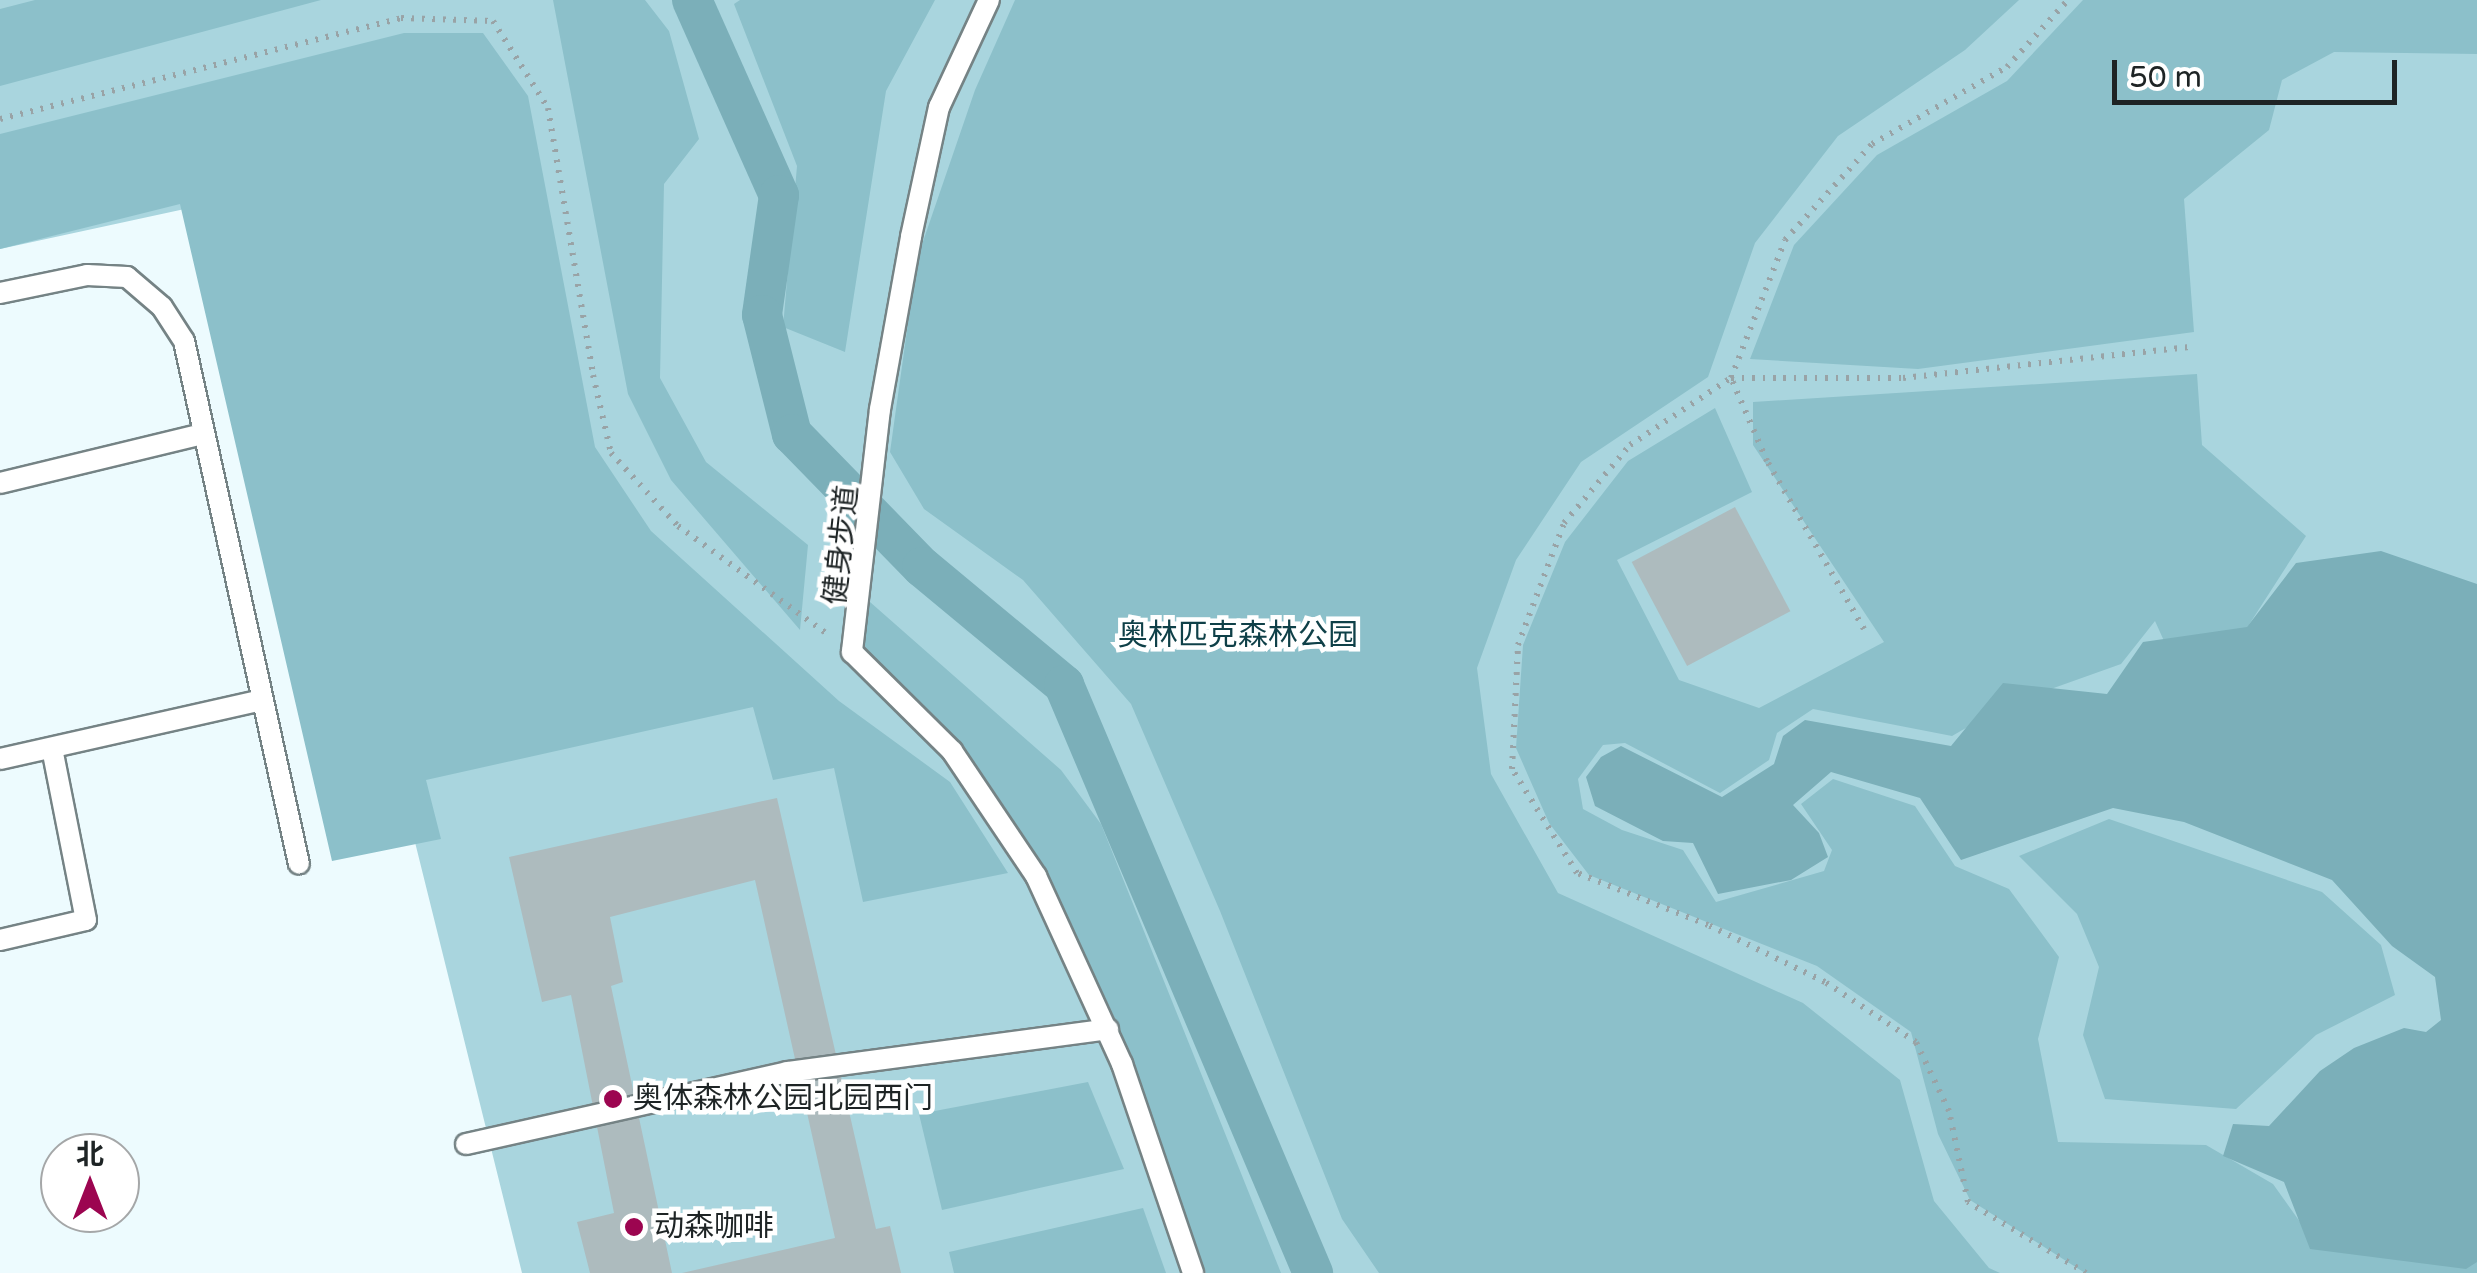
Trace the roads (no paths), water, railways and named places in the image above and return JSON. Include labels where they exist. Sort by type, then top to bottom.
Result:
[{"type":"lane","points":[[989,0],[939,107],[935,126],[880,410],[852,652],[952,752],[1036,876],[1108,1028],[1193,1273]]},
{"type":"lane","points":[[0,293],[87,275],[127,277],[162,306],[184,341],[299,864]]},
{"type":"lane","points":[[0,483],[202,434]]},
{"type":"lane","points":[[0,760],[262,700]]},
{"type":"lane","points":[[0,940],[86,920],[52,748]]},
{"type":"lane","points":[[466,1144],[787,1072],[1108,1028]]},
{"type":"waterway","points":[[692,0],[779,195],[762,315],[792,434],[922,567],[1064,685],[1313,1273]]},
{"type":"place","name":"奥体森林公园北园西门","points":[[613,1099]]},
{"type":"place","name":"动森咖啡","points":[[634,1227]]},
{"type":"park label","name":"奥林匹克森林公园","points":[[1238,636]]}]
